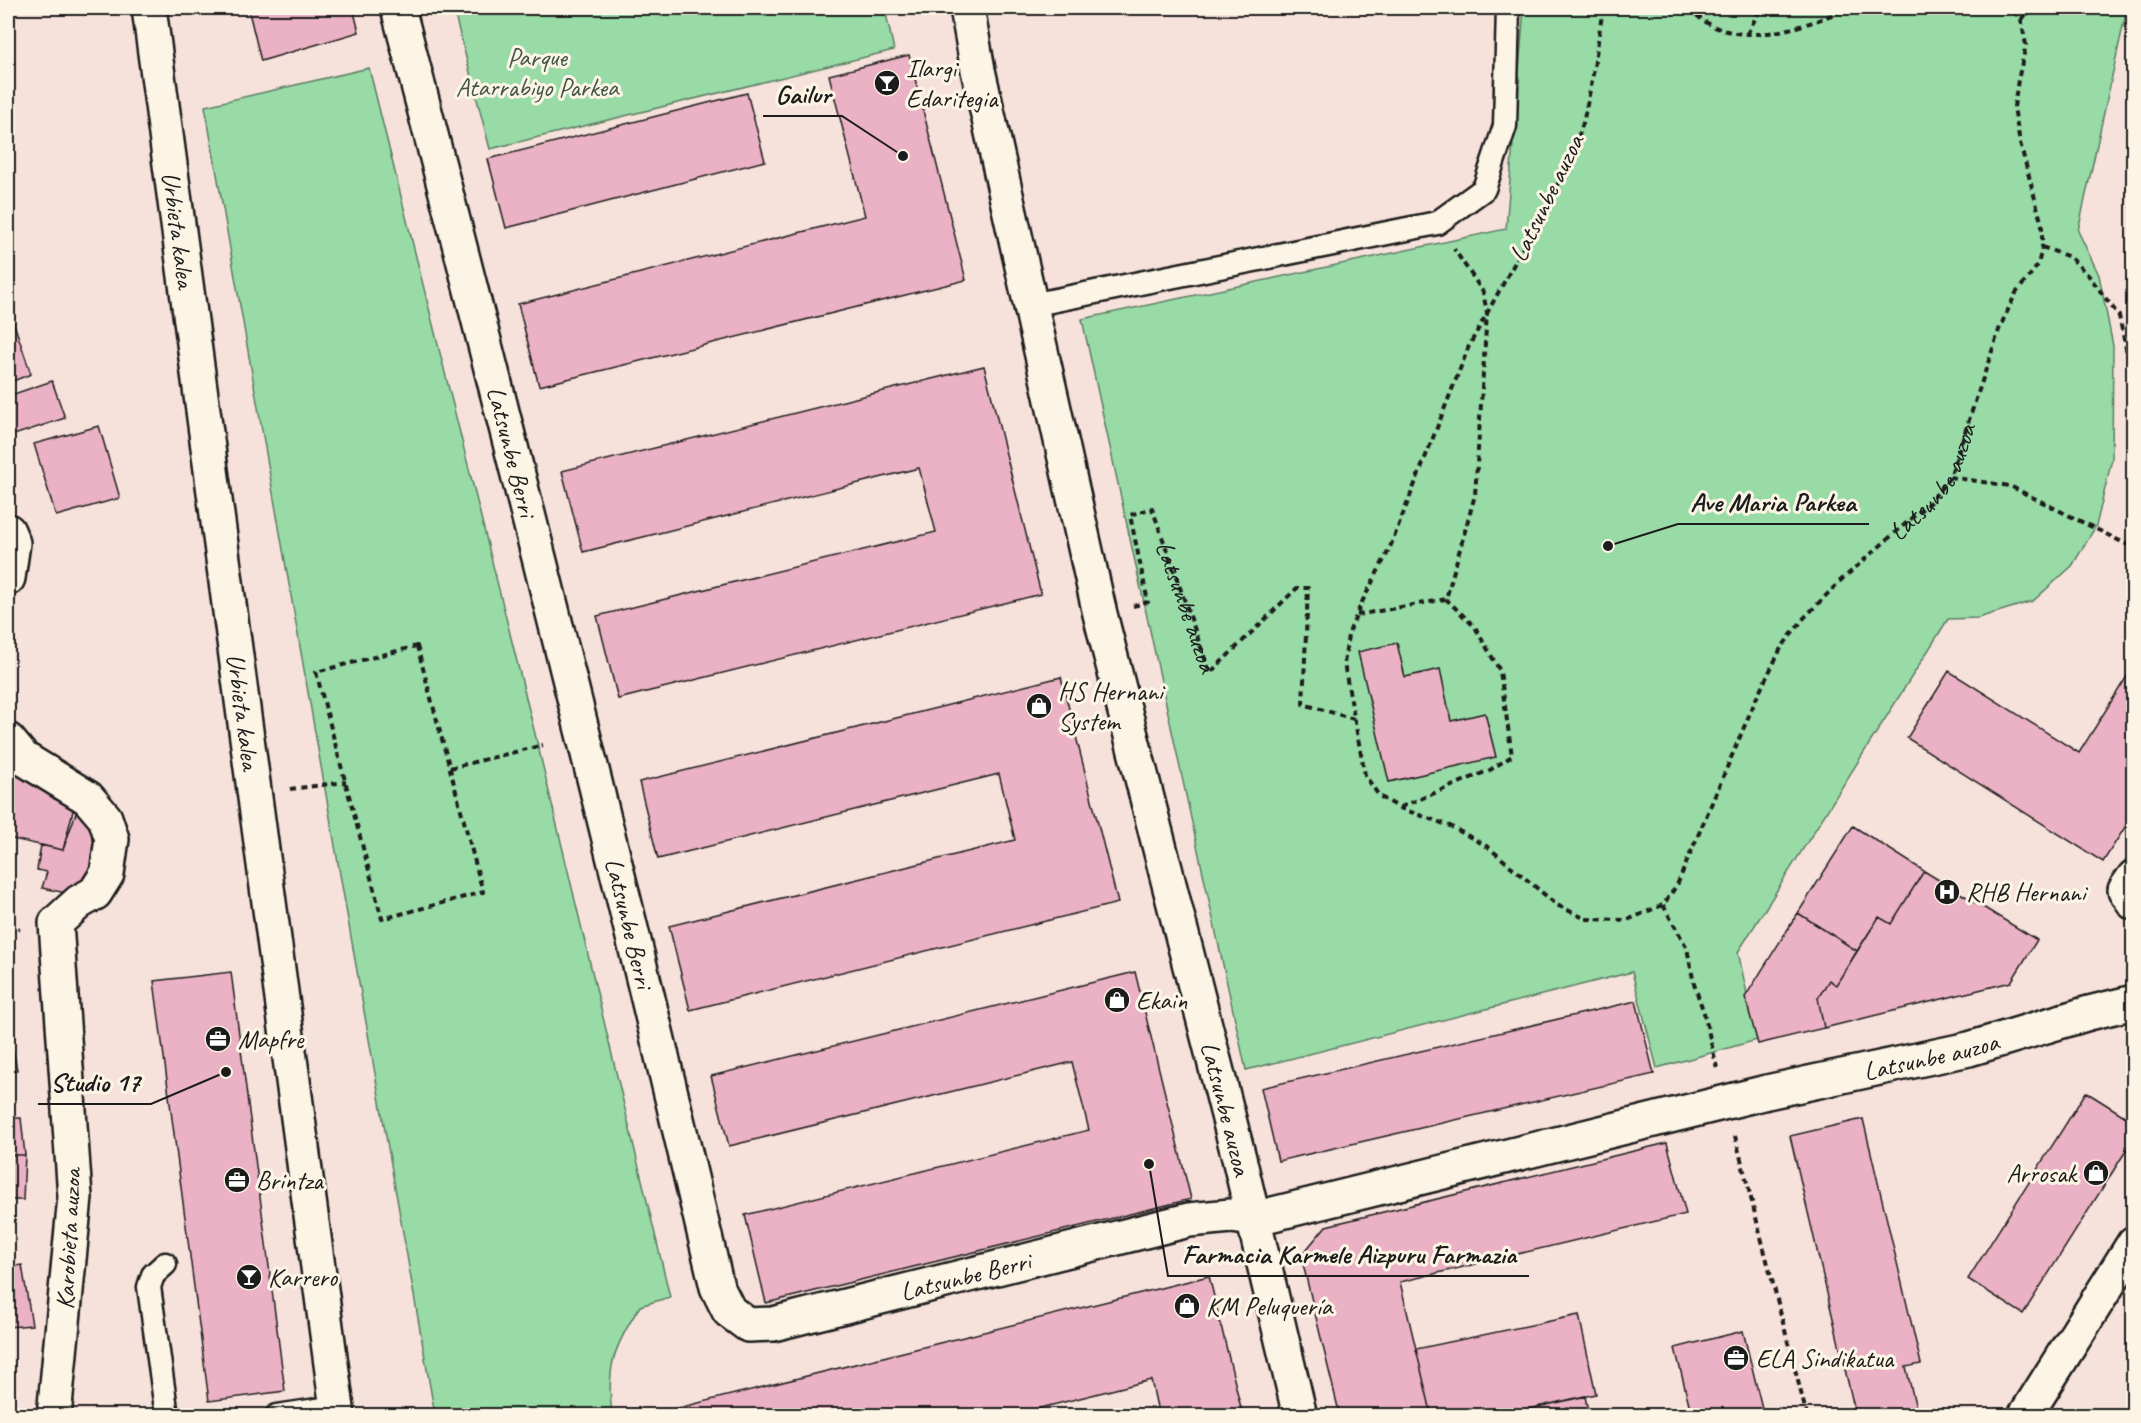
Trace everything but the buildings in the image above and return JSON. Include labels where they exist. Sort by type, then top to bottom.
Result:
[{"type":"street","name":"Urbieta kalea","points":[[149,8],[337,1412]]},
{"type":"street","name":"Latsunbe Berri","points":[[398,8],[466,265],[623,891],[717,1287],[729,1311],[748,1325],[773,1324],[1189,1220],[1231,1216],[1252,1219]]},
{"type":"street","name":"Latsunbe auzoa","points":[[967,8],[978,70],[1100,614],[1239,1158],[1300,1416]]},
{"type":"street","points":[[8,531],[13,543],[8,578]]},
{"type":"street","name":"Karobieta auzoa","points":[[8,740],[23,758],[88,798],[105,818],[112,839],[107,874],[95,893],[79,902],[56,923],[75,1197],[54,1416]]},
{"type":"street","points":[[2133,877],[2125,890],[2133,903]]},
{"type":"street","name":"Latsunbe auzoa","points":[[1252,1219],[1726,1102],[1969,1049],[2089,1012],[2133,1002]]},
{"type":"street","points":[[2025,1416],[2133,1243]]},
{"type":"lane","points":[[1031,305],[1437,223],[1484,189],[1505,126],[1508,8]]},
{"type":"lane","points":[[165,1264],[153,1275],[149,1287],[167,1416]]},
{"type":"lane","points":[[277,1416],[337,1412]]},
{"type":"path","name":"Latsunbe auzoa","points":[[1603,8],[1592,81],[1583,123],[1570,162],[1469,346],[1389,550],[1348,635],[1344,664],[1365,775],[1379,796],[1400,808],[1450,826],[1488,847],[1557,905],[1586,919],[1628,920],[1663,905],[1677,885],[1756,699],[1781,648],[1804,618],[1839,582],[1929,503],[1950,477],[2000,327],[2016,293],[2038,265],[2042,247],[2042,225],[2020,143],[2014,107],[2026,45],[2021,19]]},
{"type":"path","points":[[1689,8],[1698,17],[1722,29],[1746,34],[1775,33],[1849,8]]},
{"type":"path","points":[[1746,34],[1761,8]]},
{"type":"path","points":[[2010,8],[2021,19],[2035,8]]},
{"type":"path","name":"Latsunbe auzoa","points":[[1437,223],[1483,292],[1487,313],[1475,495],[1446,599]]},
{"type":"path","points":[[2042,247],[2070,257],[2089,276],[2119,316],[2133,386]]},
{"type":"path","points":[[1950,477],[2010,486],[2133,548]]},
{"type":"path","name":"Latsunbe auzoa","points":[[1100,614],[1148,602],[1130,515],[1152,508],[1210,673],[1297,588],[1308,588],[1303,704],[1355,719]]},
{"type":"path","points":[[1356,615],[1446,599],[1475,627],[1500,671],[1512,756],[1490,770],[1400,808]]},
{"type":"path","points":[[417,646],[450,768],[483,892],[382,919],[316,672],[417,646]]},
{"type":"path","points":[[450,768],[543,745]]},
{"type":"path","points":[[255,794],[346,782]]},
{"type":"path","points":[[1663,905],[1687,948],[1694,984],[1704,1013],[1807,1416]]},
{"type":"green space","name":"Parque Atarrabiyo Parkea","points":[[453,8],[897,8],[886,14],[894,50],[490,149]]},
{"type":"green space","points":[[1524,8],[2127,8],[2078,231],[2099,275],[2113,346],[2112,459],[2096,526],[2072,566],[2033,601],[1978,618],[1948,619],[1738,952],[1757,1040],[1657,1068],[1632,972],[1246,1070],[1082,319],[1506,229]]},
{"type":"green space","points":[[369,68],[538,746],[670,1297],[640,1306],[624,1333],[611,1370],[612,1415],[435,1415],[205,106]]},
{"type":"place","name":"Ilargi Edaritegia","points":[[887,83]]},
{"type":"place","name":"Gailur","points":[[903,156]]},
{"type":"place","name":"Ave Maria Parkea","points":[[1608,546]]},
{"type":"place","name":"HS Hernani System","points":[[1039,706]]},
{"type":"place","name":"RHB Hernani","points":[[1947,892]]},
{"type":"place","name":"Ekain","points":[[1117,1000]]},
{"type":"place","name":"Mapfre","points":[[218,1039]]},
{"type":"place","name":"Studio 17","points":[[226,1072]]},
{"type":"place","name":"Farmacia Karmele Aizpuru Farmazia","points":[[1149,1164]]},
{"type":"place","name":"Arrosak","points":[[2096,1173]]},
{"type":"place","name":"Brintza","points":[[237,1180]]},
{"type":"place","name":"Karrero","points":[[249,1277]]},
{"type":"place","name":"KM Peluquería","points":[[1187,1306]]},
{"type":"place","name":"ELA Sindikatua","points":[[1736,1358]]}]
